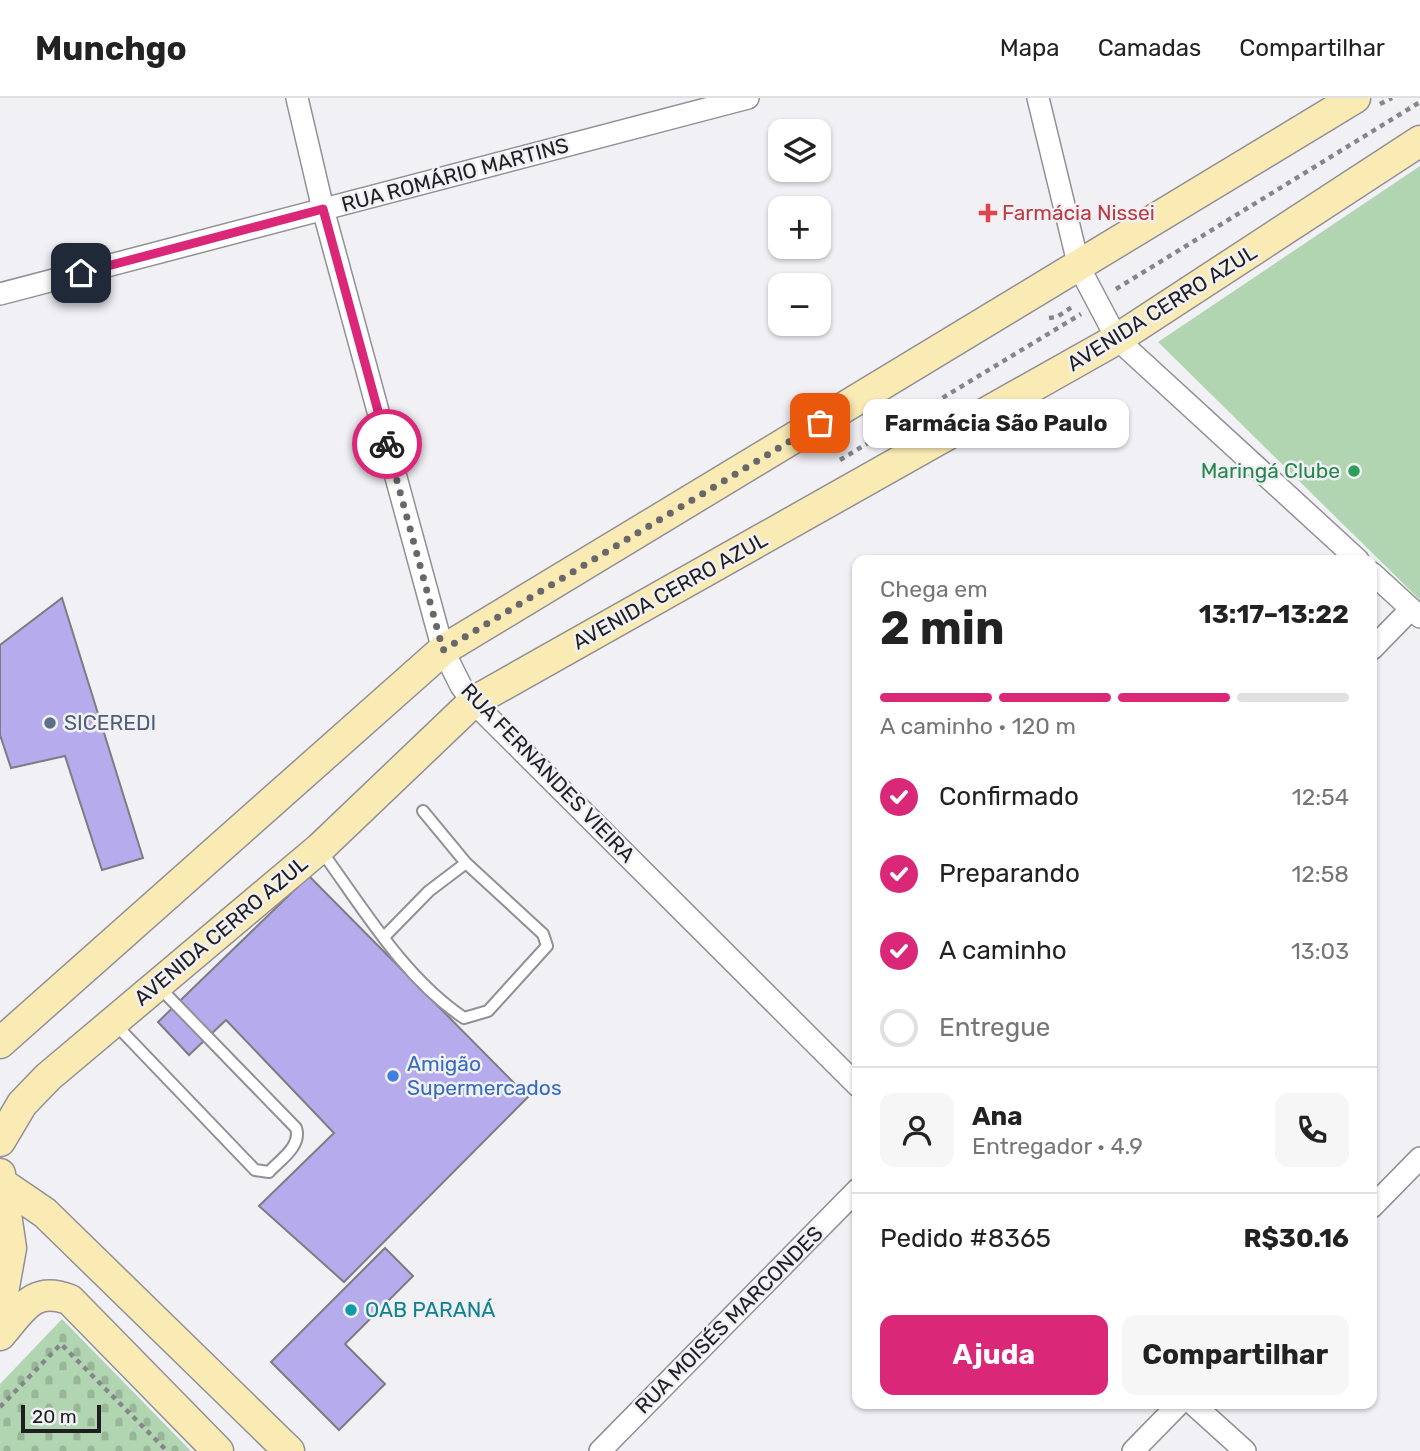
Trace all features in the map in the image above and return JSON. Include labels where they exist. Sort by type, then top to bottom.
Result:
[{"type":"main road","points":[[0,1043],[443,650],[1354,98]]},
{"type":"main road","name":"AVENIDA CERRO AZUL","points":[[0,1141],[22,1104],[48,1077],[320,848],[473,702],[1117,339],[1420,141]]},
{"type":"main road","points":[[0,1309],[11,1248],[2,1179]]},
{"type":"main road","points":[[2,1179],[44,1213],[289,1451]]},
{"type":"main road","points":[[0,1335],[33,1298],[54,1293],[70,1300],[218,1451]]},
{"type":"street","name":"RUA FERNANDES VIEIRA","points":[[297,98],[323,209],[443,650],[473,702],[852,1080]]},
{"type":"street","name":"RUA ROMÁRIO MARTINS","points":[[0,294],[748,98]]},
{"type":"street","points":[[1038,98],[1079,267],[1117,339],[1353,555]]},
{"type":"street","points":[[1377,578],[1415,613],[1377,645]]},
{"type":"street","points":[[1377,1202],[1420,1158]]},
{"type":"street","name":"RUA MOISÉS MARCONDES","points":[[600,1451],[852,1195]]},
{"type":"street","points":[[1133,1451],[1174,1409]]},
{"type":"street","points":[[1199,1409],[1245,1451]]},
{"type":"lane","points":[[320,848],[384,937],[437,1000],[464,1018],[476,1017],[488,1011],[547,946],[543,934],[466,863],[423,811]]},
{"type":"lane","points":[[384,937],[429,891],[466,863]]},
{"type":"lane","points":[[113,1022],[255,1170],[261,1174],[269,1172],[296,1144],[296,1128],[157,985]]},
{"type":"path","points":[[0,1407],[61,1344],[167,1451]]},
{"type":"green space","name":"Maringá Clube","points":[[1420,166],[1420,600],[1377,555],[1158,342]]},
{"type":"green space","points":[[62,1319],[191,1451],[0,1451],[0,1384]]},
{"type":"building","name":"SICEREDI","points":[[62,598],[143,858],[102,870],[65,756],[11,768],[0,735],[0,645]]},
{"type":"building","name":"Amigão Supermercados","points":[[309,876],[528,1097],[344,1282],[259,1206],[334,1133],[226,1020],[189,1055],[158,1022]]},
{"type":"building","name":"OAB PARANÁ","points":[[385,1248],[413,1276],[345,1344],[385,1384],[339,1430],[271,1362]]},
{"type":"way so far","points":[[387,444],[443,650],[820,423]]},
{"type":"place","name":"Farmácia Nissei","points":[[988,213]]},
{"type":"place","name":"Farmácia São Paulo","points":[[820,423]]},
{"type":"place","name":"Maringá Clube","points":[[1354,471]]},
{"type":"place","name":"SICEREDI","points":[[50,723]]},
{"type":"place","name":"Amigão Supermercados","points":[[393,1076]]},
{"type":"place","name":"OAB PARANÁ","points":[[351,1310]]},
{"type":"route","points":[[81,273],[323,209],[387,444]]}]
